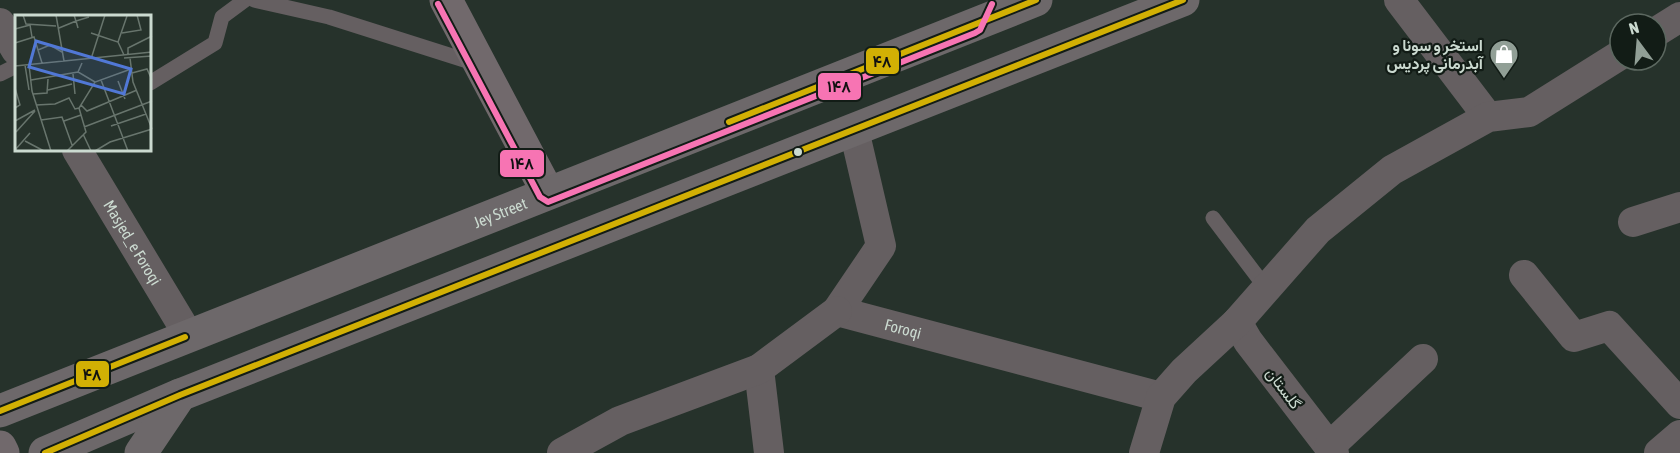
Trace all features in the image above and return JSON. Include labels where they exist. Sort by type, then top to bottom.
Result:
[{"type":"main road","points":[[446,0],[548,193]]},
{"type":"main road","name":"Jey Street","points":[[0,411],[548,193],[978,13],[1036,0]]},
{"type":"main road","points":[[45,453],[180,395],[1183,0]]},
{"type":"main road","points":[[141,453],[180,395]]},
{"type":"main road","points":[[0,447],[3,453]]},
{"type":"street","points":[[1399,0],[1488,117]]},
{"type":"street","points":[[0,23],[15,48]]},
{"type":"street","points":[[1144,453],[1161,397],[1184,371],[1237,322],[1318,230],[1392,170],[1488,117],[1529,112],[1608,63]]},
{"type":"street","points":[[562,453],[620,421],[759,369],[837,311],[881,246],[854,130]]},
{"type":"street","name":"Masjed_e Foroqi","points":[[78,152],[189,336]]},
{"type":"street","points":[[1633,222],[1680,207]]},
{"type":"street","points":[[1524,274],[1574,337],[1609,326],[1680,404]]},
{"type":"street","name":"Foroqi","points":[[837,311],[1161,397]]},
{"type":"street","name":"گلستان","points":[[1237,322],[1248,341],[1331,450]]},
{"type":"street","points":[[1331,450],[1423,359]]},
{"type":"street","points":[[759,369],[769,453]]},
{"type":"street","points":[[1659,453],[1680,435]]},
{"type":"lane","points":[[152,82],[215,43],[222,17],[245,0]]},
{"type":"lane","points":[[254,0],[329,18],[480,65]]},
{"type":"lane","points":[[0,74],[15,66]]},
{"type":"lane","points":[[1213,218],[1266,288]]},
{"type":"transit line","name":"۴۸","points":[[729,122],[1036,0]]},
{"type":"transit line","name":"۴۸","points":[[45,453],[180,395],[1183,0]]},
{"type":"transit line","name":"۱۴۸","points":[[438,4],[540,197],[548,202],[975,33],[980,30],[992,4]]},
{"type":"transit line","name":"۴۸","points":[[0,411],[185,337]]},
{"type":"place","name":"استخر و سونا و آبدرمانی پردیس","points":[[1504,80]]}]
